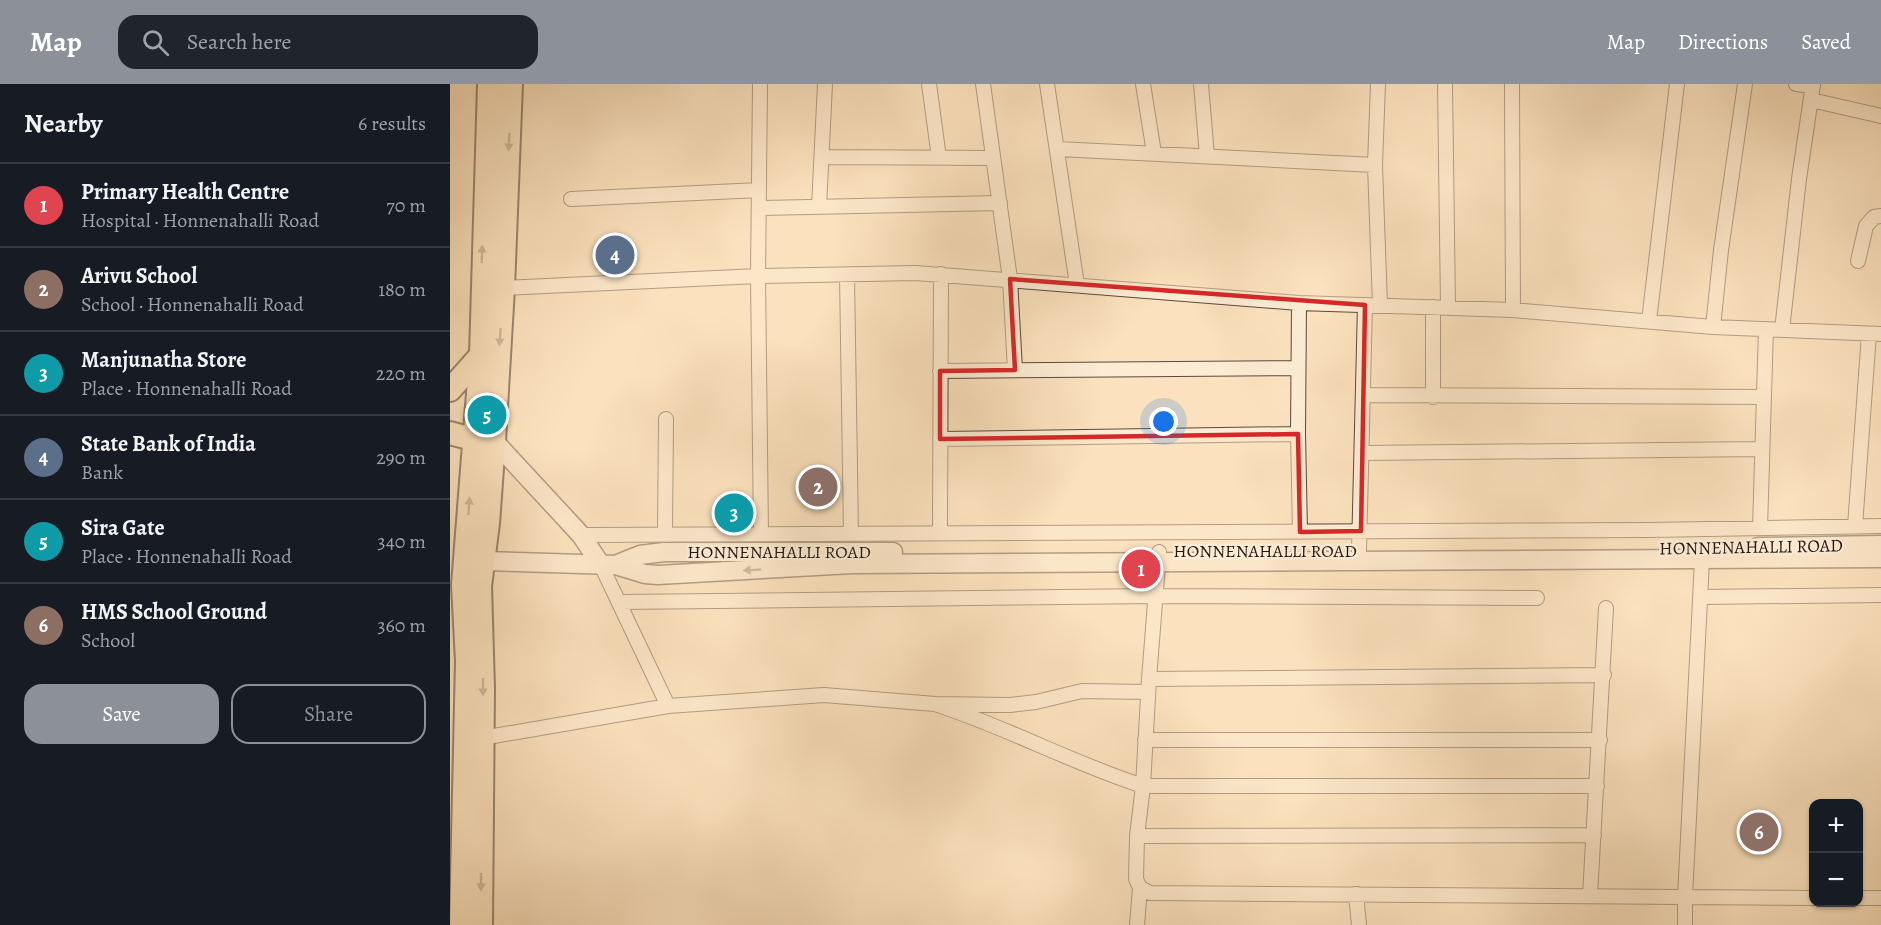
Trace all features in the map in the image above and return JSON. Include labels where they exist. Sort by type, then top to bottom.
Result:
[{"type":"main road","points":[[481,925],[483,688],[464,585],[483,561],[491,498],[485,441],[481,355],[489,84]]},
{"type":"main road","points":[[461,925],[467,661],[464,585],[485,441],[503,288],[511,84]]},
{"type":"main road","points":[[451,385],[481,355]]},
{"type":"main road","points":[[450,433],[485,441]]},
{"type":"street","points":[[760,84],[758,276],[761,534]]},
{"type":"street","points":[[819,207],[825,84]]},
{"type":"street","points":[[929,84],[939,158]]},
{"type":"street","points":[[983,84],[1010,279],[1015,370]]},
{"type":"street","points":[[1047,84],[1077,285]]},
{"type":"street","points":[[1143,84],[1154,153]]},
{"type":"street","points":[[1201,84],[1207,156]]},
{"type":"street","points":[[1378,84],[1376,165],[1380,305]]},
{"type":"street","points":[[1445,84],[1448,307]]},
{"type":"street","points":[[1512,84],[1513,310]]},
{"type":"street","points":[[1649,321],[1677,84]]},
{"type":"street","points":[[1713,327],[1721,250],[1745,84]]},
{"type":"street","points":[[1782,330],[1799,179],[1813,85],[1796,84]]},
{"type":"street","points":[[1811,100],[1881,116]]},
{"type":"street","points":[[1058,148],[1376,165]]},
{"type":"street","points":[[822,157],[993,158]]},
{"type":"street","points":[[571,199],[759,190]]},
{"type":"street","points":[[759,208],[1000,203]]},
{"type":"street","points":[[1858,261],[1866,226],[1874,217],[1881,216]]},
{"type":"street","points":[[503,288],[758,276],[941,274],[1299,303],[1513,310],[1713,327],[1875,334],[1855,526]]},
{"type":"street","points":[[940,533],[941,274]]},
{"type":"street","points":[[847,275],[851,534]]},
{"type":"street","points":[[1299,303],[1300,532]]},
{"type":"street","points":[[1359,552],[1365,304]]},
{"type":"street","points":[[1433,307],[1433,397]]},
{"type":"street","points":[[1760,528],[1766,329]]},
{"type":"street","points":[[940,371],[1298,368]]},
{"type":"street","points":[[1363,395],[1433,397],[1764,396]]},
{"type":"street","points":[[665,534],[666,419]]},
{"type":"street","points":[[940,439],[1298,434]]},
{"type":"street","points":[[485,441],[581,535],[608,565],[620,602],[668,706]]},
{"type":"street","points":[[1362,453],[1762,449]]},
{"type":"street","points":[[581,535],[1300,532],[1881,526]]},
{"type":"street","name":"HONNENAHALLI ROAD","points":[[483,561],[608,565],[658,575],[852,564],[1359,552],[1881,545]]},
{"type":"street","points":[[1137,925],[1140,888],[1136,879],[1137,836],[1143,786],[1159,557]]},
{"type":"street","name":"HONNENAHALLI ROAD","points":[[1159,557],[1702,560],[1881,558]]},
{"type":"street","points":[[1686,925],[1685,897],[1702,560]]},
{"type":"street","points":[[1701,597],[1881,595]]},
{"type":"street","points":[[620,602],[1156,596],[1537,598]]},
{"type":"street","points":[[1590,896],[1606,608]]},
{"type":"street","points":[[482,738],[668,706],[824,695],[935,704],[1010,705],[1036,702],[1082,691],[1149,685],[1604,675]]},
{"type":"street","points":[[935,704],[972,716],[1113,776],[1143,786],[1597,786]]},
{"type":"street","points":[[1145,740],[1600,740]]},
{"type":"street","points":[[1137,836],[1594,836]]},
{"type":"street","points":[[1140,888],[1150,893],[1809,898]]},
{"type":"street","points":[[1356,894],[1359,925]]},
{"type":"street","points":[[1863,898],[1881,898]]},
{"type":"highlighted area","points":[[1010,279],[1365,305],[1361,531],[1300,532],[1298,434],[940,439],[940,371],[1015,370]]},
{"type":"place","name":"State Bank of India","points":[[615,255]]},
{"type":"place","name":"Sira Gate","points":[[487,415]]},
{"type":"place","name":"Arivu School","points":[[818,487]]},
{"type":"place","name":"Manjunatha Store","points":[[734,513]]},
{"type":"place","name":"Primary Health Centre","points":[[1141,569]]},
{"type":"place","name":"HMS School Ground","points":[[1759,832]]}]
